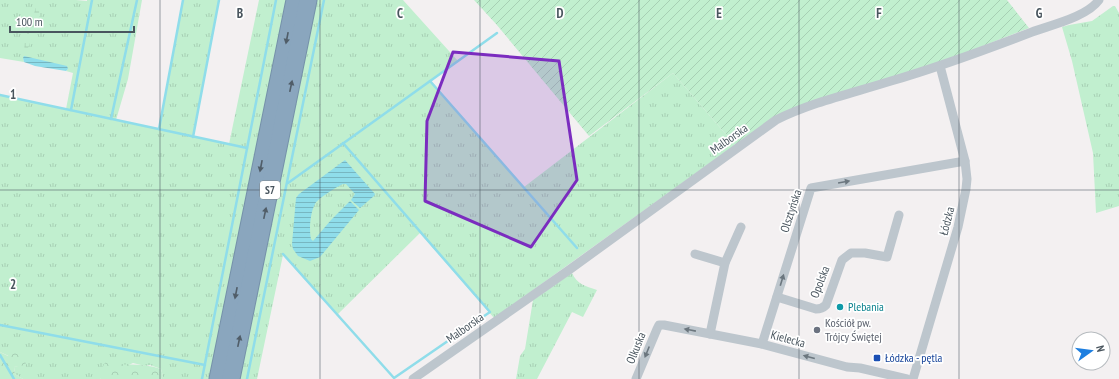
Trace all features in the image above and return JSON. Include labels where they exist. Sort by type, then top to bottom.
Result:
[{"type":"highway","name":"S7","points":[[218,379],[295,0]]},
{"type":"highway","name":"S7","points":[[231,379],[308,0]]},
{"type":"street","name":"Malborska","points":[[413,379],[776,120],[809,106],[940,66],[1080,14],[1091,9],[1099,0]]},
{"type":"street","name":"Łódzka","points":[[913,379],[958,227],[967,179],[965,161],[940,66]]},
{"type":"street","name":"Olsztyńska","points":[[762,344],[811,188],[965,161]]},
{"type":"street","name":"Opolska","points":[[777,297],[816,309],[823,308],[826,304],[842,260],[850,253],[865,253],[887,257],[899,216]]},
{"type":"street","points":[[710,334],[725,262],[741,227]]},
{"type":"street","points":[[695,254],[725,262]]},
{"type":"street","name":"Kielecka","points":[[659,326],[664,325],[762,344],[847,367],[860,368],[907,379]]},
{"type":"street","name":"Olkuska","points":[[636,379],[659,326]]},
{"type":"highlighted area","points":[[453,52],[559,61],[577,180],[531,247],[425,201],[427,121]]},
{"type":"green space","points":[[0,0],[142,0],[128,79],[116,120],[159,129],[183,0],[219,0],[193,136],[229,144],[259,0],[286,0],[209,379],[161,379],[163,376],[161,369],[150,365],[145,366],[133,363],[100,379],[23,379],[15,374],[14,367],[26,364],[0,352],[0,95],[66,109],[73,73],[66,71],[68,69],[23,58],[24,62],[0,58]]},
{"type":"green space","points":[[317,0],[403,0],[458,61],[431,81],[524,187],[673,73],[735,145],[494,318],[420,233],[337,315],[283,255],[257,379],[239,379]]},
{"type":"green space","points":[[474,0],[1007,0],[1029,28],[939,63],[827,97],[735,145],[673,73],[589,136],[496,24]]},
{"type":"green space","points":[[38,5],[40,7],[40,14],[27,51],[25,51],[25,41],[36,6]]},
{"type":"green space","points":[[1115,6],[1119,13],[1119,206],[1096,213],[1093,153],[1072,61],[1062,27],[1092,21]]},
{"type":"green space","points":[[572,273],[576,280],[585,286],[597,290],[583,317],[572,312],[537,379],[516,379],[520,356],[525,349],[533,300]]},
{"type":"green space","points":[[12,350],[24,352],[26,365],[14,367],[15,374],[23,379],[0,379],[0,352],[8,356]]},
{"type":"green space","points":[[110,359],[115,365],[127,364],[150,366],[161,369],[163,376],[161,379],[100,379],[104,364]]},
{"type":"water","points":[[24,56],[67,66],[68,69],[66,71],[35,66],[24,62]]},
{"type":"water","points":[[345,160],[375,194],[360,208],[351,200],[355,194],[346,184],[343,184],[328,193],[315,204],[310,222],[310,235],[313,241],[350,201],[359,210],[320,257],[310,261],[298,256],[293,249],[292,244],[296,198],[299,194]]},
{"type":"waterway","points":[[71,110],[92,0]]},
{"type":"waterway","points":[[111,119],[137,0]]},
{"type":"waterway","points":[[159,129],[183,0]]},
{"type":"waterway","points":[[193,137],[219,0]]},
{"type":"waterway","points":[[202,379],[276,0]]},
{"type":"waterway","points":[[247,379],[324,0]]},
{"type":"waterway","points":[[288,183],[497,33]]},
{"type":"waterway","points":[[430,81],[577,248]]},
{"type":"waterway","points":[[0,95],[247,148]]},
{"type":"waterway","points":[[283,254],[394,378],[490,312],[343,143]]},
{"type":"waterway","points":[[0,325],[205,365]]},
{"type":"waterway","points":[[0,355],[14,379]]},
{"type":"place","name":"Plebania","points":[[840,307]]},
{"type":"place","name":"Kościół pw. Trójcy Świętej","points":[[817,330]]},
{"type":"place","name":"Łódzka - pętla","points":[[877,358]]}]
